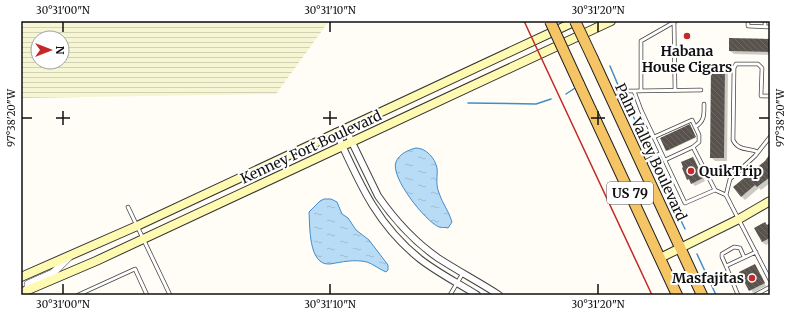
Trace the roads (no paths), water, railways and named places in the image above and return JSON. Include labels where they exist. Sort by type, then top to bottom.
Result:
[{"type":"highway","name":"US 79","points":[[550,21],[677,295]]},
{"type":"highway","name":"Palm Valley Boulevard","points":[[575,21],[702,295]]},
{"type":"main road","name":"Kenney Fort Boulevard","points":[[21,277],[137,226],[575,21]]},
{"type":"main road","name":"Kenney Fort Boulevard","points":[[27,292],[611,21]]},
{"type":"main road","points":[[660,258],[770,201]]},
{"type":"street","points":[[345,128],[372,185],[384,206],[410,234],[438,257],[499,295]]},
{"type":"street","points":[[336,132],[363,191],[385,224],[420,259],[477,295]]},
{"type":"street","points":[[27,292],[28,284],[52,272],[71,255]]},
{"type":"lane","points":[[748,21],[748,26],[770,27]]},
{"type":"lane","points":[[765,21],[765,27]]},
{"type":"lane","points":[[642,91],[641,41],[675,22],[675,90]]},
{"type":"lane","points":[[758,152],[736,146],[733,140],[734,68],[736,64],[758,64],[762,68],[761,96],[770,96]]},
{"type":"lane","points":[[612,100],[625,92],[701,90]]},
{"type":"lane","points":[[634,91],[640,110],[685,203],[714,190]]},
{"type":"lane","points":[[695,127],[700,124],[704,118],[704,104]]},
{"type":"lane","points":[[654,137],[692,120],[699,135],[699,142],[693,147],[665,160]]},
{"type":"lane","points":[[726,195],[730,179],[758,152],[770,137]]},
{"type":"lane","points":[[693,147],[714,190],[726,195],[770,279]]},
{"type":"lane","points":[[641,164],[661,153]]},
{"type":"lane","points":[[128,207],[170,295]]},
{"type":"lane","points":[[738,295],[722,254],[734,247],[740,248],[744,257]]},
{"type":"lane","points":[[726,266],[756,252]]},
{"type":"lane","points":[[78,295],[134,269],[147,295]]},
{"type":"lane","points":[[450,295],[462,273]]},
{"type":"lane","points":[[755,295],[770,287]]},
{"type":"water","points":[[420,148],[427,152],[436,164],[437,183],[440,197],[452,222],[448,228],[439,227],[433,223],[418,208],[403,188],[398,178],[396,169],[397,159],[404,153]]},
{"type":"water","points":[[324,199],[331,199],[337,202],[342,214],[348,218],[356,230],[369,240],[388,265],[388,270],[386,272],[372,264],[362,261],[330,264],[323,263],[318,259],[314,252],[310,235],[309,212]]},
{"type":"waterway","points":[[610,66],[618,85]]},
{"type":"waterway","points":[[566,94],[575,88]]},
{"type":"waterway","points":[[468,103],[536,104],[551,99]]},
{"type":"waterway","points":[[627,103],[648,148]]},
{"type":"waterway","points":[[656,168],[685,229]]},
{"type":"waterway","points":[[697,254],[716,295]]},
{"type":"railway","points":[[524,21],[652,295]]},
{"type":"place","name":"Habana House Cigars","points":[[687,36]]},
{"type":"place","name":"QuikTrip","points":[[691,171]]},
{"type":"place","name":"Masfajitas","points":[[752,278]]}]
